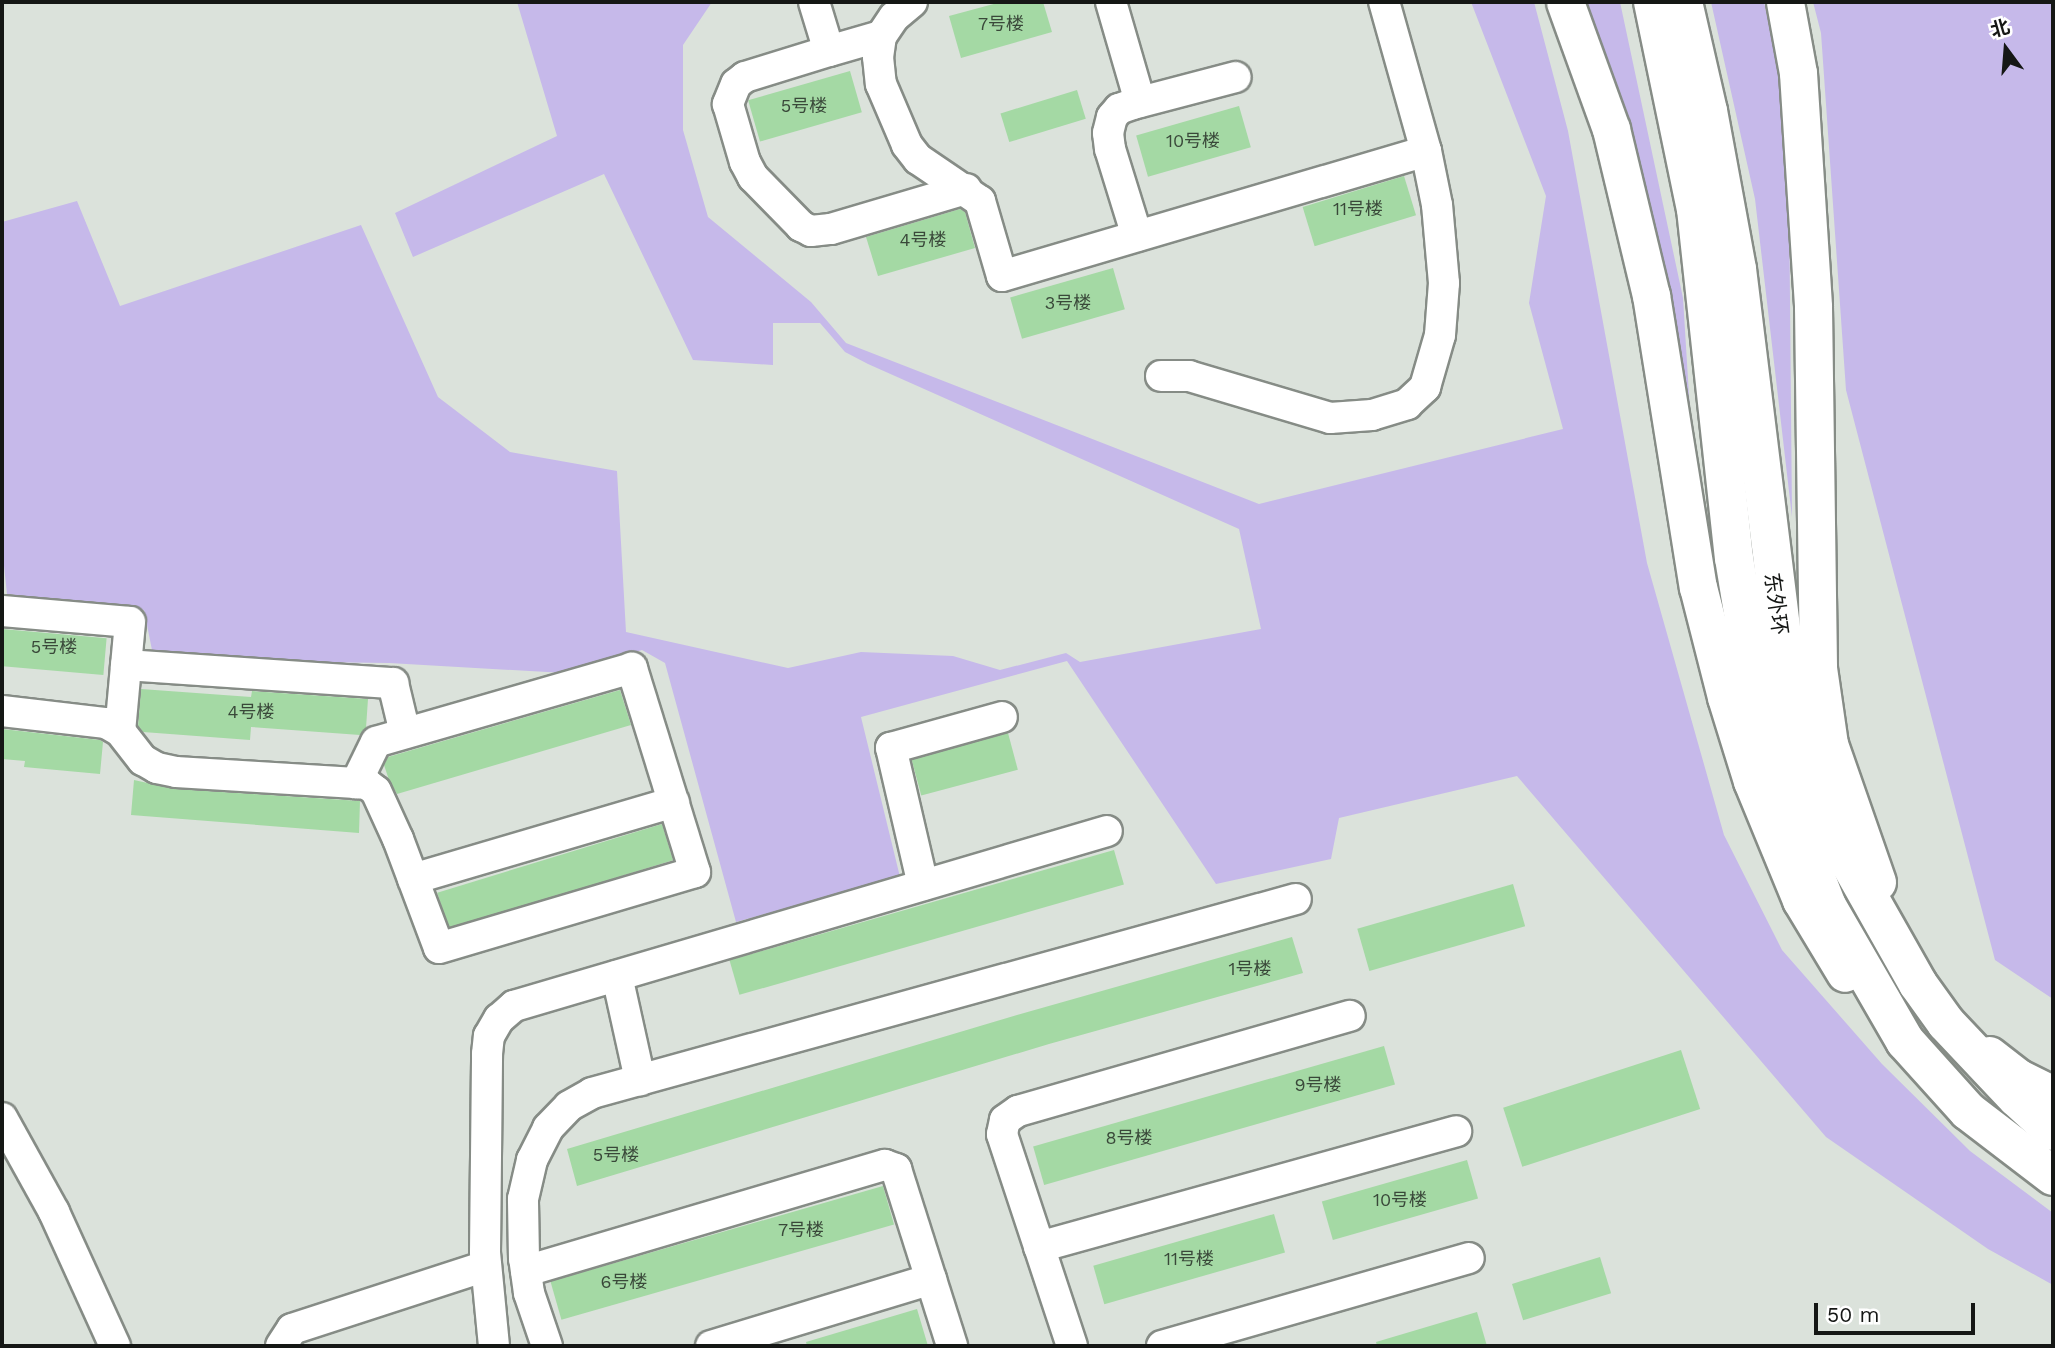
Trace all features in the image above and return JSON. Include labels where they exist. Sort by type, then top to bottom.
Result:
[{"type":"highway","points":[[1653,2],[1696,209],[1734,558],[1762,718],[1794,821],[1827,906],[1905,1041],[1968,1111],[2053,1177]]},
{"type":"highway","name":"东外环","points":[[1683,2],[1708,111],[1737,269],[1786,668],[1816,780],[1849,862],[1918,984],[1946,1023],[2017,1098],[2053,1131]]},
{"type":"main road","points":[[1565,2],[1611,130],[1651,295],[1698,587],[1726,697],[1752,781],[1801,900],[1842,969],[1905,1041]]},
{"type":"main road","points":[[1785,2],[1798,73],[1812,307],[1818,668],[1829,744],[1865,853],[1918,984]]},
{"type":"main road","points":[[1946,1023],[2017,1077],[2053,1095]]},
{"type":"street","points":[[814,2],[829,51]]},
{"type":"street","points":[[912,2],[894,17],[881,36],[878,57],[881,84],[907,145],[918,159],[980,201],[1002,276],[1426,151]]},
{"type":"street","points":[[1111,2],[1140,102]]},
{"type":"street","points":[[1161,376],[1189,376],[1330,418],[1372,415],[1407,404],[1425,387],[1440,335],[1444,283],[1437,205],[1426,151],[1384,2]]},
{"type":"street","points":[[881,36],[745,77],[736,84],[728,104],[753,177],[801,226],[811,231],[831,229],[966,189]]},
{"type":"street","points":[[1137,236],[1108,133],[1112,117],[1119,109],[1140,102],[1236,77]]},
{"type":"street","points":[[2,611],[130,622],[120,731]]},
{"type":"street","points":[[126,664],[393,683],[405,733]]},
{"type":"street","points":[[2,711],[106,723],[120,731],[143,760],[157,768],[367,784],[376,791],[439,948],[695,872],[632,667],[376,742],[356,783]]},
{"type":"street","points":[[923,885],[891,748],[1002,718]]},
{"type":"street","points":[[413,879],[674,802]]},
{"type":"street","points":[[494,1346],[486,1266],[489,1036],[499,1019],[514,1006],[1107,831]]},
{"type":"street","points":[[547,1346],[529,1293],[523,1199],[532,1160],[548,1128],[569,1105],[592,1093],[1296,899]]},
{"type":"street","points":[[617,975],[640,1080]]},
{"type":"street","points":[[1072,1346],[1002,1134],[1005,1120],[1018,1111],[1350,1016]]},
{"type":"street","points":[[2,1118],[54,1212],[115,1346]]},
{"type":"street","points":[[1039,1247],[1456,1131]]},
{"type":"street","points":[[526,1271],[885,1165],[896,1169],[952,1346]]},
{"type":"street","points":[[1162,1346],[1469,1258]]},
{"type":"street","points":[[281,1346],[292,1329],[486,1266]]},
{"type":"street","points":[[711,1346],[931,1279]]},
{"type":"shaded area","points":[[517,2],[712,2],[683,45],[683,130],[708,217],[811,302],[846,343],[1259,504],[1563,429],[1529,303],[1546,196],[1471,2],[1534,2],[1568,131],[1647,563],[1724,835],[1782,950],[1882,1064],[1970,1151],[2053,1213],[2053,1285],[1988,1249],[1826,1137],[1517,776],[1339,818],[1331,859],[1216,884],[1067,661],[861,717],[900,877],[736,922],[665,663],[642,650],[565,673],[389,663],[154,660],[144,610],[7,594],[2,547],[2,222],[77,201],[120,306],[361,225],[438,397],[510,452],[617,471],[626,632],[788,668],[861,652],[953,656],[1000,670],[1066,653],[1080,662],[1261,629],[1239,529],[868,364],[845,352],[820,323],[773,323],[773,365],[693,360],[604,174],[413,257],[395,213],[557,136]]},
{"type":"shaded area","points":[[1584,2],[1620,2],[1683,298],[1694,476],[1632,142]]},
{"type":"shaded area","points":[[1711,2],[1764,2],[1783,90],[1789,192],[1792,517],[1755,199]]},
{"type":"shaded area","points":[[1813,2],[2053,2],[2053,999],[1995,960],[1846,390],[1821,33]]},
{"type":"building","points":[[1001,2],[1043,2],[1052,32],[961,58],[949,16]]},
{"type":"building","points":[[850,71],[862,112],[760,142],[748,100]]},
{"type":"building","points":[[1077,90],[1086,119],[1009,142],[1000,113]]},
{"type":"building","points":[[1239,106],[1251,147],[1148,177],[1136,135]]},
{"type":"building","points":[[1404,176],[1416,215],[1315,246],[1303,207]]},
{"type":"building","points":[[960,209],[965,212],[975,248],[878,276],[866,237]]},
{"type":"building","points":[[1113,268],[1125,309],[1022,339],[1010,297]]},
{"type":"building","points":[[2,629],[107,638],[103,675],[2,666]]},
{"type":"building","points":[[141,689],[251,697],[252,691],[368,699],[366,728],[360,735],[251,727],[250,740],[143,732],[138,726]]},
{"type":"building","points":[[620,690],[631,725],[397,794],[389,780],[384,765],[388,757]]},
{"type":"building","points":[[2,729],[100,740],[103,742],[100,774],[24,767],[25,761],[2,759]]},
{"type":"building","points":[[1008,733],[1018,770],[921,796],[911,759]]},
{"type":"building","points":[[134,780],[175,789],[360,801],[359,833],[131,815]]},
{"type":"building","points":[[662,824],[673,860],[448,929],[437,893]]},
{"type":"building","points":[[1114,850],[1124,885],[739,995],[729,960]]},
{"type":"building","points":[[1513,884],[1525,926],[1369,971],[1357,929]]},
{"type":"building","points":[[1292,937],[1303,973],[1049,1044],[577,1186],[567,1149],[1017,1015]]},
{"type":"building","points":[[1384,1046],[1395,1084],[1044,1185],[1033,1147]]},
{"type":"building","points":[[1681,1050],[1700,1109],[1522,1167],[1503,1108]]},
{"type":"building","points":[[1467,1160],[1478,1198],[1333,1240],[1322,1202]]},
{"type":"building","points":[[883,1186],[894,1224],[561,1320],[550,1281]]},
{"type":"building","points":[[1274,1214],[1285,1252],[1104,1304],[1093,1266]]},
{"type":"building","points":[[1600,1257],[1611,1293],[1523,1320],[1512,1284]]},
{"type":"building","points":[[917,1309],[928,1346],[807,1346],[806,1342]]},
{"type":"building","points":[[1477,1312],[1487,1346],[1377,1346],[1376,1342]]}]
